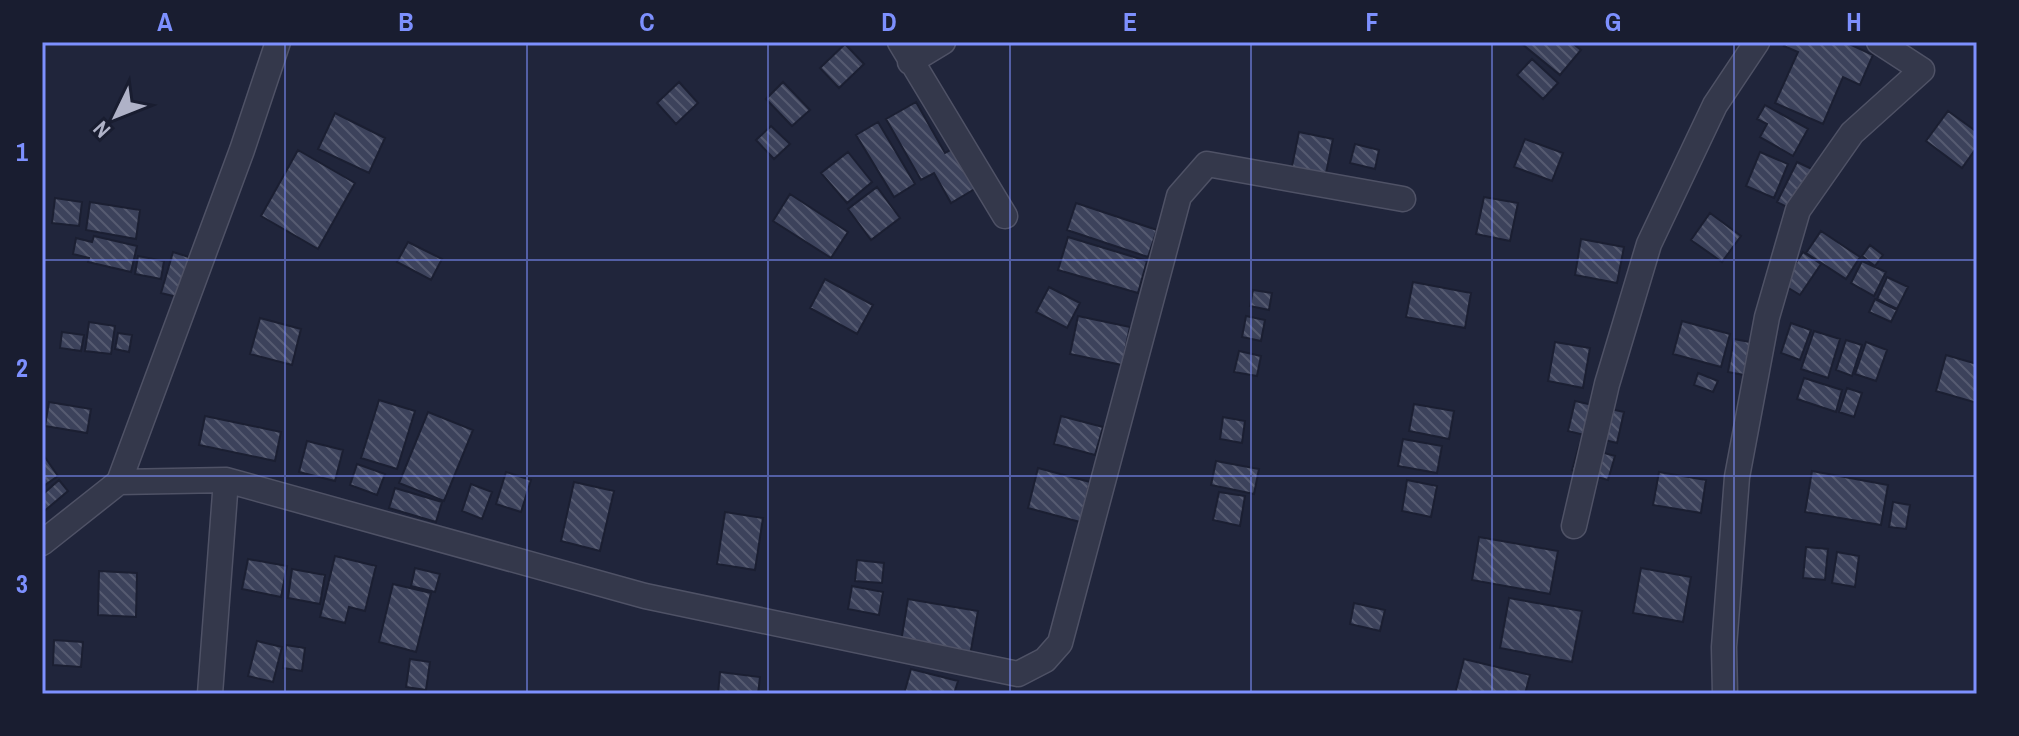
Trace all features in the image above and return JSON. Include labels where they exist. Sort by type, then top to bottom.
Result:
[{"type":"street","points":[[42,543],[119,482],[237,164],[278,42]]},
{"type":"street","points":[[943,42],[905,52],[1005,216]]},
{"type":"street","points":[[1574,526],[1607,384],[1649,244],[1715,105],[1757,42]]},
{"type":"street","points":[[1725,694],[1724,647],[1737,477],[1767,317],[1798,210],[1852,133],[1922,70],[1879,42]]},
{"type":"street","points":[[119,482],[226,480],[645,596],[1018,674],[1045,660],[1060,643],[1179,196],[1207,164],[1403,199]]},
{"type":"street","points":[[210,694],[226,480]]},
{"type":"building","points":[[1571,42],[1581,50],[1560,75],[1522,44]]},
{"type":"building","points":[[1786,42],[1845,42],[1873,55],[1860,85],[1843,77],[1823,124],[1775,103],[1798,52],[1784,46]]},
{"type":"building","points":[[845,44],[864,64],[839,88],[820,68]]},
{"type":"building","points":[[1532,59],[1558,83],[1543,99],[1517,75]]},
{"type":"building","points":[[679,82],[698,103],[676,124],[657,103]]},
{"type":"building","points":[[783,82],[810,110],[792,126],[766,99]]},
{"type":"building","points":[[916,102],[945,153],[956,147],[978,187],[951,203],[934,173],[921,180],[886,119]]},
{"type":"building","points":[[1765,105],[1808,129],[1793,156],[1760,137],[1767,124],[1757,119]]},
{"type":"building","points":[[1948,111],[1977,132],[1977,147],[1962,168],[1926,141]]},
{"type":"building","points":[[335,113],[385,138],[369,173],[318,149]]},
{"type":"building","points":[[878,122],[915,184],[894,197],[856,135]]},
{"type":"building","points":[[771,126],[790,144],[774,159],[756,140]]},
{"type":"building","points":[[1299,132],[1333,139],[1325,178],[1291,171]]},
{"type":"building","points":[[1525,139],[1563,153],[1552,181],[1514,167]]},
{"type":"building","points":[[1355,144],[1379,150],[1375,169],[1350,163]]},
{"type":"building","points":[[298,150],[355,183],[318,249],[261,216]]},
{"type":"building","points":[[848,152],[872,182],[847,203],[821,173]]},
{"type":"building","points":[[1760,152],[1788,164],[1774,198],[1746,186]]},
{"type":"building","points":[[1797,162],[1814,170],[1791,209],[1777,202]]},
{"type":"building","points":[[877,187],[900,218],[871,240],[848,209]]},
{"type":"building","points":[[790,194],[848,232],[831,258],[773,221]]},
{"type":"building","points":[[1484,197],[1518,203],[1510,241],[1476,234]]},
{"type":"building","points":[[55,198],[82,202],[79,226],[52,223]]},
{"type":"building","points":[[90,202],[140,210],[136,239],[86,230]]},
{"type":"building","points":[[1076,203],[1157,230],[1148,257],[1067,230]]},
{"type":"building","points":[[1710,213],[1741,236],[1722,262],[1691,240]]},
{"type":"building","points":[[1821,231],[1860,257],[1846,279],[1806,253]]},
{"type":"building","points":[[94,236],[137,246],[131,272],[88,262],[89,258],[73,254],[76,238],[92,242]]},
{"type":"building","points":[[1068,237],[1147,261],[1138,293],[1058,270]]},
{"type":"building","points":[[1581,239],[1624,247],[1617,283],[1575,275]]},
{"type":"building","points":[[408,242],[442,259],[431,280],[397,262]]},
{"type":"building","points":[[1870,245],[1883,255],[1875,266],[1862,256]]},
{"type":"building","points":[[173,252],[192,258],[181,298],[161,293]]},
{"type":"building","points":[[1803,252],[1821,264],[1800,295],[1782,284]]},
{"type":"building","points":[[138,256],[164,261],[161,279],[135,274]]},
{"type":"building","points":[[1862,261],[1886,272],[1874,296],[1851,283]]},
{"type":"building","points":[[1887,277],[1908,287],[1897,309],[1877,299]]},
{"type":"building","points":[[825,279],[873,305],[857,334],[810,308]]},
{"type":"building","points":[[1413,282],[1471,293],[1465,328],[1406,317]]},
{"type":"building","points":[[1049,287],[1080,303],[1067,328],[1036,312]]},
{"type":"building","points":[[1253,290],[1272,293],[1269,310],[1250,306]]},
{"type":"building","points":[[1875,299],[1897,310],[1891,322],[1869,312]]},
{"type":"building","points":[[1078,316],[1130,327],[1122,365],[1070,354]]},
{"type":"building","points":[[1246,316],[1265,320],[1261,341],[1242,337]]},
{"type":"building","points":[[260,318],[301,329],[292,365],[250,354]]},
{"type":"building","points":[[1682,321],[1730,334],[1721,367],[1673,354]]},
{"type":"building","points":[[89,322],[115,326],[111,354],[85,351]]},
{"type":"building","points":[[1791,323],[1811,330],[1800,360],[1781,353]]},
{"type":"building","points":[[1814,331],[1840,339],[1828,378],[1801,369]]},
{"type":"building","points":[[62,332],[84,335],[81,351],[60,348]]},
{"type":"building","points":[[118,333],[132,335],[129,352],[115,349]]},
{"type":"building","points":[[1734,339],[1750,342],[1744,375],[1728,372]]},
{"type":"building","points":[[1846,340],[1862,345],[1852,376],[1836,370]]},
{"type":"building","points":[[1555,342],[1590,348],[1583,388],[1548,381]]},
{"type":"building","points":[[1866,342],[1887,350],[1876,381],[1855,374]]},
{"type":"building","points":[[1239,351],[1261,356],[1257,376],[1234,372]]},
{"type":"building","points":[[1946,355],[1977,364],[1977,403],[1936,391]]},
{"type":"building","points":[[1698,373],[1718,381],[1713,392],[1694,385]]},
{"type":"building","points":[[1804,378],[1842,390],[1836,412],[1797,399]]},
{"type":"building","points":[[1847,388],[1862,393],[1854,417],[1839,412]]},
{"type":"building","points":[[379,400],[415,411],[397,469],[361,458]]},
{"type":"building","points":[[1575,401],[1624,412],[1617,443],[1568,431]]},
{"type":"building","points":[[49,402],[91,409],[87,433],[45,426]]},
{"type":"building","points":[[1414,404],[1454,411],[1449,439],[1409,431]]},
{"type":"building","points":[[428,412],[473,430],[444,501],[399,483]]},
{"type":"building","points":[[205,416],[281,432],[275,461],[199,445]]},
{"type":"building","points":[[1061,416],[1103,427],[1095,455],[1054,444]]},
{"type":"building","points":[[1223,417],[1245,421],[1242,443],[1220,439]]},
{"type":"building","points":[[1403,439],[1442,446],[1437,473],[1398,466]]},
{"type":"building","points":[[307,441],[343,450],[335,481],[299,472]]},
{"type":"building","points":[[1579,446],[1615,456],[1608,480],[1572,470]]},
{"type":"building","points":[[42,453],[58,476],[42,487]]},
{"type":"building","points":[[1216,461],[1259,469],[1254,494],[1211,485]]},
{"type":"building","points":[[357,464],[385,474],[377,495],[350,485]]},
{"type":"building","points":[[1038,468],[1090,482],[1080,522],[1028,508]]},
{"type":"building","points":[[1812,471],[1888,485],[1881,525],[1805,512]]},
{"type":"building","points":[[506,472],[531,480],[521,512],[496,504]]},
{"type":"building","points":[[1659,472],[1706,480],[1701,513],[1653,505]]},
{"type":"building","points":[[59,480],[68,491],[42,513],[42,495]]},
{"type":"building","points":[[1407,480],[1437,486],[1431,517],[1402,511]]},
{"type":"building","points":[[574,482],[614,491],[600,551],[561,541]]},
{"type":"building","points":[[471,484],[492,492],[482,519],[462,511]]},
{"type":"building","points":[[395,488],[442,502],[436,522],[389,508]]},
{"type":"building","points":[[1219,492],[1245,496],[1240,526],[1213,520]]},
{"type":"building","points":[[1893,502],[1910,505],[1906,529],[1889,527]]},
{"type":"building","points":[[725,512],[763,518],[755,570],[717,564]]},
{"type":"building","points":[[1479,537],[1558,551],[1550,594],[1472,580]]},
{"type":"building","points":[[1806,547],[1828,549],[1825,580],[1803,578]]},
{"type":"building","points":[[1837,552],[1859,556],[1855,587],[1832,583]]},
{"type":"building","points":[[335,556],[376,566],[365,611],[349,607],[345,623],[320,617]]},
{"type":"building","points":[[248,559],[287,566],[281,597],[242,589]]},
{"type":"building","points":[[857,560],[884,563],[882,583],[855,581]]},
{"type":"building","points":[[415,568],[440,574],[435,592],[411,586]]},
{"type":"building","points":[[1641,568],[1691,577],[1683,622],[1633,613]]},
{"type":"building","points":[[292,569],[325,575],[320,604],[288,598]]},
{"type":"building","points":[[99,571],[137,573],[136,617],[98,615]]},
{"type":"building","points":[[393,584],[431,593],[416,652],[379,642]]},
{"type":"building","points":[[852,586],[883,592],[879,615],[848,609]]},
{"type":"building","points":[[1509,598],[1582,611],[1572,662],[1500,648]]},
{"type":"building","points":[[908,599],[978,611],[969,661],[900,648]]},
{"type":"building","points":[[1354,603],[1385,610],[1380,631],[1350,624]]},
{"type":"building","points":[[54,640],[83,642],[81,667],[53,665]]},
{"type":"building","points":[[257,641],[282,647],[273,682],[248,676]]},
{"type":"building","points":[[286,645],[305,648],[302,671],[283,668]]},
{"type":"building","points":[[410,659],[430,662],[426,690],[406,687]]},
{"type":"building","points":[[1464,659],[1530,675],[1525,694],[1455,694]]},
{"type":"building","points":[[911,669],[958,681],[954,694],[904,694]]},
{"type":"building","points":[[720,672],[760,677],[758,694],[718,694]]}]
